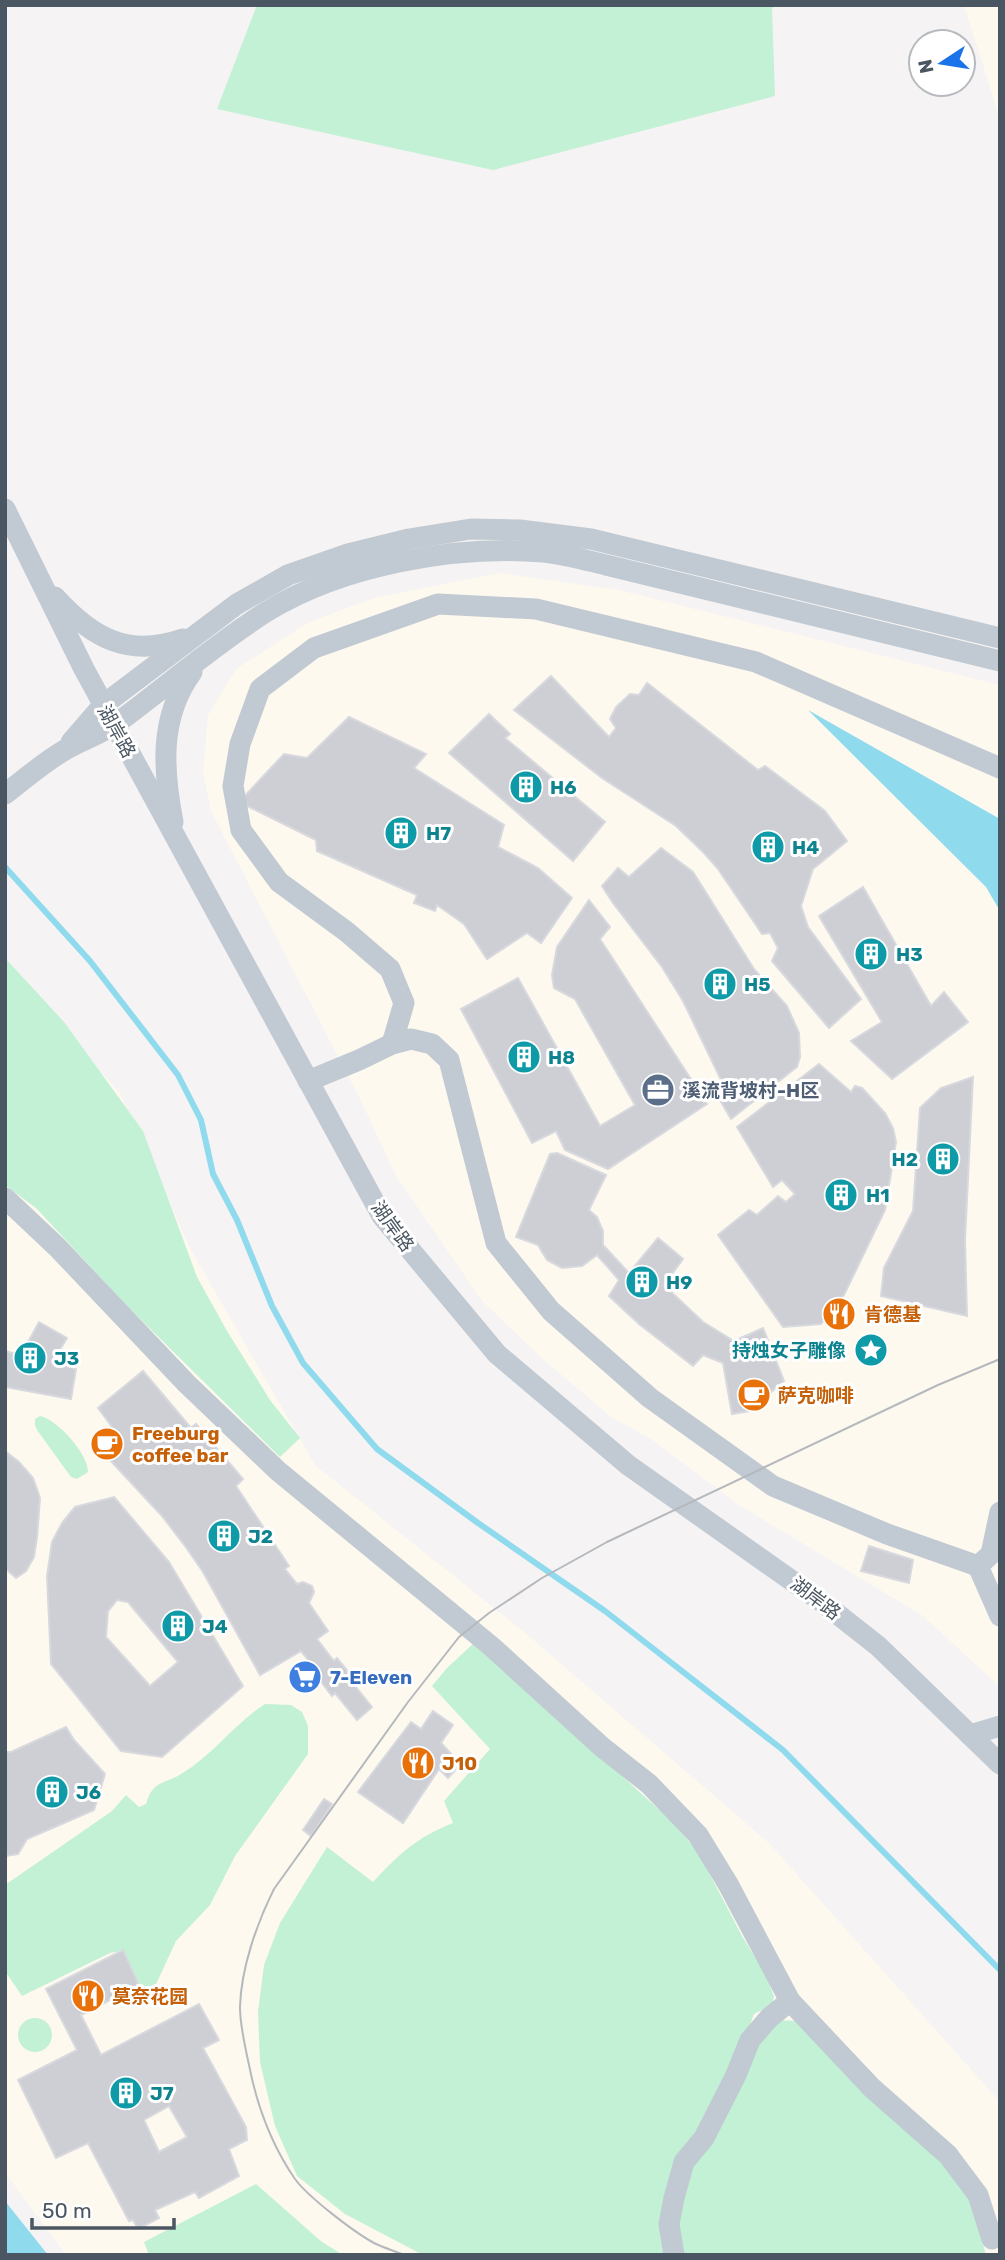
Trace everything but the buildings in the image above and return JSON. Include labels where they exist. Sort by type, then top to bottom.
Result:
[{"type":"street","name":"湖岸路","points":[[5,509],[103,705],[382,1216],[496,1354],[628,1465],[822,1602],[878,1646],[1000,1764]]},
{"type":"street","points":[[62,751],[103,705],[237,604],[288,575],[348,554],[409,539],[471,529],[520,530],[591,539],[1000,638]]},
{"type":"street","points":[[5,794],[62,751],[114,725],[206,654],[269,610],[353,573],[410,559],[482,551],[544,552],[1000,661]]},
{"type":"street","points":[[38,576],[83,625],[115,643],[158,646],[195,635]]},
{"type":"street","points":[[392,1044],[404,1003],[390,969],[347,932],[279,882],[241,830],[233,786],[240,744],[260,689],[314,648],[438,604],[536,608],[756,662],[1000,768]]},
{"type":"street","points":[[176,838],[167,782],[166,738],[175,699],[206,654]]},
{"type":"street","points":[[308,1081],[392,1044],[411,1039],[432,1044],[449,1060],[496,1243],[551,1311],[650,1398],[773,1486],[887,1534],[978,1566],[1000,1616]]},
{"type":"street","points":[[5,1198],[57,1247],[187,1384],[278,1471],[491,1646],[658,1793],[698,1835],[728,1884],[790,2001],[872,2088],[948,2155],[978,2194],[992,2239]]},
{"type":"street","points":[[978,1566],[991,1554],[1000,1512]]},
{"type":"street","points":[[970,1735],[1000,1726]]},
{"type":"street","points":[[674,2255],[669,2224],[684,2162],[704,2138],[736,2075],[750,2040],[769,2018],[790,2001]]},
{"type":"shaded area","points":[[964,5],[1000,5],[1000,120],[977,47],[977,28],[971,28]]},
{"type":"shaded area","points":[[500,573],[619,590],[1000,685],[1000,1687],[923,1616],[739,1505],[651,1439],[611,1417],[545,1361],[482,1301],[396,1176],[363,1105],[211,811],[203,772],[208,715],[236,669],[309,622],[374,598]]},
{"type":"shaded area","points":[[5,968],[120,1093],[191,1250],[315,1465],[523,1631],[769,1843],[1000,2102],[1000,2255],[66,2255],[5,2170]]},
{"type":"green space","points":[[257,5],[775,5],[772,9],[775,96],[493,170],[217,109]]},
{"type":"green space","points":[[5,958],[64,1022],[143,1131],[197,1277],[270,1400],[300,1438],[280,1457],[127,1306],[36,1208],[5,1185]]},
{"type":"green space","points":[[40,1416],[55,1424],[78,1447],[88,1472],[77,1479],[71,1477],[37,1430],[35,1419]]},
{"type":"green space","points":[[475,1642],[667,1817],[697,1850],[742,1936],[767,1977],[774,1997],[772,2005],[754,2014],[737,2061],[688,2147],[667,2255],[423,2255],[345,2214],[297,2176],[275,2126],[260,2062],[258,2012],[264,1965],[280,1923],[327,1847],[373,1882],[409,1847],[453,1823],[444,1801],[490,1749],[432,1686]]},
{"type":"green space","points":[[265,1704],[291,1705],[302,1712],[308,1726],[308,1754],[235,1856],[210,1905],[176,1941],[151,1995],[143,1999],[122,1951],[110,1953],[22,1996],[5,1971],[5,1885],[112,1811],[126,1795],[139,1807],[146,1804],[155,1787],[193,1766]]},
{"type":"green space","points":[[35,2018],[47,2023],[52,2035],[47,2047],[35,2052],[23,2047],[18,2035],[23,2023]]},
{"type":"green space","points":[[777,2020],[798,2021],[953,2174],[971,2202],[986,2255],[680,2255],[676,2218],[687,2171],[756,2049]]},
{"type":"green space","points":[[256,2184],[322,2242],[343,2255],[149,2255],[144,2242]]},
{"type":"water","points":[[808,710],[1000,819],[1000,911],[986,887]]},
{"type":"water","points":[[5,2201],[48,2255],[5,2255]]},
{"type":"waterway","points":[[5,867],[90,961],[178,1075],[201,1120],[213,1174],[237,1220],[272,1306],[303,1363],[377,1449],[605,1611],[783,1750],[1000,1970]]},
{"type":"tram line","points":[[404,2255],[365,2238],[332,2214],[301,2186],[279,2152],[261,2110],[244,2043],[240,2007],[243,1977],[251,1946],[274,1889],[408,1702],[459,1637],[489,1613],[542,1578],[607,1542],[938,1385],[1000,1359]]},
{"type":"place","name":"H6","points":[[526,787]]},
{"type":"place","name":"H7","points":[[401,833]]},
{"type":"place","name":"H4","points":[[768,847]]},
{"type":"place","name":"H3","points":[[871,954]]},
{"type":"place","name":"H5","points":[[720,984]]},
{"type":"place","name":"H8","points":[[524,1057]]},
{"type":"place","name":"溪流背坡村-H区","points":[[658,1090]]},
{"type":"place","name":"H2","points":[[943,1159]]},
{"type":"place","name":"H1","points":[[841,1195]]},
{"type":"place","name":"H9","points":[[642,1282]]},
{"type":"place","name":"肯德基","points":[[839,1314]]},
{"type":"place","name":"持烛女子雕像","points":[[871,1350]]},
{"type":"place","name":"J3","points":[[30,1358]]},
{"type":"place","name":"萨克咖啡","points":[[754,1395]]},
{"type":"place","name":"Freeburg coffee bar","points":[[107,1444]]},
{"type":"place","name":"J2","points":[[224,1536]]},
{"type":"place","name":"J4","points":[[178,1626]]},
{"type":"place","name":"7-Eleven","points":[[305,1677]]},
{"type":"place","name":"J10","points":[[418,1763]]},
{"type":"place","name":"J6","points":[[52,1792]]},
{"type":"place","name":"莫奈花园","points":[[88,1996]]},
{"type":"place","name":"J7","points":[[126,2093]]}]
